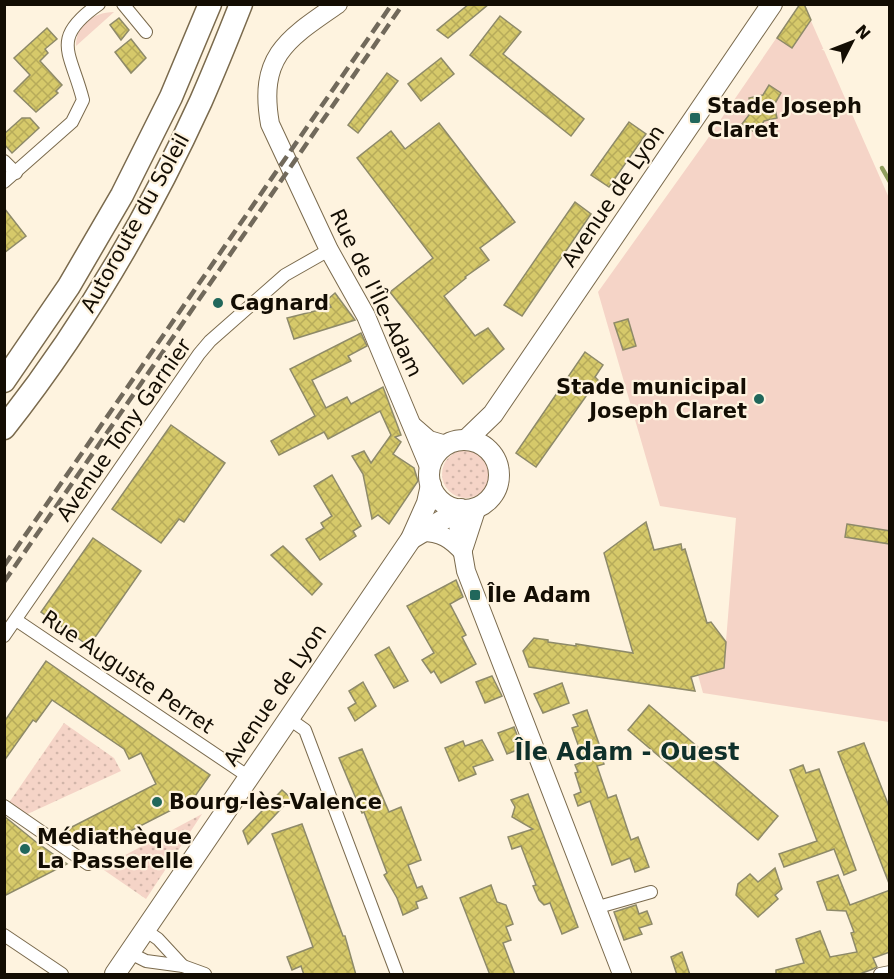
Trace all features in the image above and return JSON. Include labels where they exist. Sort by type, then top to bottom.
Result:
[{"type":"highway","name":"Autoroute du Soleil","points":[[4,381],[69,286],[122,195],[171,98],[210,4]]},
{"type":"highway","name":"Autoroute du Soleil","points":[[4,428],[32,393],[94,301],[149,206],[201,101],[241,4]]},
{"type":"main road","name":"Avenue de Lyon","points":[[446,445],[466,440],[494,414],[772,4]]},
{"type":"main road","name":"Avenue de Lyon","points":[[460,509],[489,499],[498,484],[498,466],[490,451],[489,435],[494,414]]},
{"type":"main road","points":[[466,440],[474,441],[490,451]]},
{"type":"main road","points":[[416,536],[427,503],[436,455],[446,445]]},
{"type":"main road","points":[[416,536],[460,509],[436,494],[431,477]]},
{"type":"main road","name":"Avenue de Lyon","points":[[121,965],[288,718],[416,536]]},
{"type":"street","points":[[4,182],[72,122],[83,100],[68,54],[67,41],[72,28],[99,4]]},
{"type":"street","points":[[123,4],[146,32]]},
{"type":"street","name":"Rue de l'Île-Adam","points":[[338,4],[295,33],[278,56],[267,88],[270,124],[329,250],[366,316],[414,427],[431,477]]},
{"type":"street","points":[[4,161],[15,173]]},
{"type":"street","name":"Avenue Tony Garnier","points":[[4,636],[199,354],[210,341],[285,275],[329,250]]},
{"type":"street","points":[[414,427],[429,440],[446,445]]},
{"type":"street","points":[[460,509],[466,571],[622,975]]},
{"type":"street","points":[[416,536],[433,532],[444,535],[463,552]]},
{"type":"street","name":"Rue Auguste Perret","points":[[16,620],[249,777]]},
{"type":"street","points":[[288,718],[305,730],[397,975]]},
{"type":"street","points":[[4,806],[88,864]]},
{"type":"street","points":[[595,908],[651,892]]},
{"type":"street","points":[[145,930],[158,939],[183,966]]},
{"type":"street","points":[[4,935],[62,975]]},
{"type":"street","points":[[121,965],[146,962],[183,966],[205,975]]},
{"type":"street","points":[[880,975],[890,972]]},
{"type":"shaded area","name":"Stade municipal Joseph Claret","points":[[799,5],[804,5],[889,198],[889,722],[703,693],[698,675],[726,641],[736,518],[660,506],[598,292],[706,141]]},
{"type":"shaded area","points":[[114,12],[76,46],[79,32],[87,21],[92,17]]},
{"type":"shaded area","points":[[461,450],[471,450],[483,457],[490,469],[490,479],[483,491],[471,498],[461,498],[446,487],[442,479],[442,469],[453,454]]},
{"type":"shaded area","points":[[64,723],[114,758],[121,771],[21,817],[6,807]]},
{"type":"shaded area","points":[[202,814],[146,899],[101,868]]},
{"type":"building","points":[[469,4],[489,4],[448,38],[437,30]]},
{"type":"building","points":[[800,4],[804,4],[811,20],[792,48],[777,38]]},
{"type":"building","points":[[500,16],[521,32],[503,54],[584,119],[571,136],[470,55]]},
{"type":"building","points":[[119,18],[129,30],[121,40],[110,25]]},
{"type":"building","points":[[47,28],[57,39],[45,49],[48,53],[40,61],[62,85],[56,91],[58,93],[36,112],[14,91],[30,75],[14,58]]},
{"type":"building","points":[[131,39],[146,58],[131,73],[115,52]]},
{"type":"building","points":[[441,58],[454,74],[421,101],[408,84]]},
{"type":"building","points":[[387,73],[398,81],[358,133],[348,125]]},
{"type":"building","points":[[769,85],[781,93],[774,105],[777,118],[764,121],[756,133],[742,124],[752,111],[749,98],[763,95]]},
{"type":"building","points":[[22,118],[30,118],[39,128],[12,153],[4,144],[4,134]]},
{"type":"building","points":[[629,122],[646,134],[609,187],[591,175]]},
{"type":"building","points":[[439,123],[515,222],[480,248],[489,260],[444,296],[475,336],[488,328],[504,349],[463,384],[390,292],[433,258],[357,158],[391,131],[405,149]]},
{"type":"building","points":[[575,202],[591,214],[522,316],[504,305]]},
{"type":"building","points":[[4,208],[26,236],[4,253]]},
{"type":"building","points":[[335,293],[355,320],[294,339],[287,318],[331,307],[327,300]]},
{"type":"building","points":[[628,319],[636,346],[623,350],[614,323]]},
{"type":"building","points":[[361,333],[367,346],[348,356],[351,361],[312,380],[326,408],[347,397],[351,404],[383,387],[401,435],[395,437],[401,442],[393,454],[414,468],[418,481],[389,524],[378,515],[372,519],[363,474],[352,456],[364,451],[371,463],[391,435],[380,411],[328,439],[324,432],[279,455],[271,441],[315,416],[290,369]]},
{"type":"building","points":[[585,352],[603,365],[595,377],[600,382],[592,394],[589,392],[536,467],[516,453]]},
{"type":"building","points":[[171,425],[225,463],[184,522],[179,519],[161,543],[112,509]]},
{"type":"building","points":[[332,475],[361,526],[353,531],[356,536],[320,560],[306,539],[324,528],[321,523],[332,516],[314,486]]},
{"type":"building","points":[[646,522],[654,550],[681,544],[682,550],[685,549],[707,623],[711,622],[726,642],[724,668],[691,677],[695,691],[529,667],[523,651],[534,638],[548,640],[548,642],[633,653],[604,553]]},
{"type":"building","points":[[847,524],[890,531],[890,544],[845,537]]},
{"type":"building","points":[[93,538],[141,571],[89,646],[41,612]]},
{"type":"building","points":[[283,546],[322,584],[312,595],[271,555]]},
{"type":"building","points":[[456,580],[463,597],[450,604],[466,635],[462,637],[476,664],[441,683],[434,671],[431,673],[422,660],[434,653],[407,606]]},
{"type":"building","points":[[389,647],[408,681],[394,688],[375,655]]},
{"type":"building","points":[[46,661],[210,775],[193,799],[105,844],[86,844],[70,837],[64,831],[156,784],[141,753],[129,759],[124,749],[52,700],[36,722],[33,720],[4,761],[4,722]]},
{"type":"building","points":[[492,676],[502,696],[485,703],[476,682]]},
{"type":"building","points":[[363,682],[376,706],[355,721],[348,708],[356,703],[349,691]]},
{"type":"building","points":[[562,683],[569,703],[543,713],[534,694]]},
{"type":"building","points":[[649,705],[778,816],[758,840],[628,730]]},
{"type":"building","points":[[587,710],[604,764],[597,766],[608,798],[616,795],[631,840],[638,837],[649,867],[635,872],[630,858],[612,865],[590,801],[578,806],[574,795],[581,792],[575,765],[584,761],[572,728],[578,726],[573,715]]},
{"type":"building","points":[[514,727],[522,748],[507,754],[498,733]]},
{"type":"building","points":[[482,740],[493,760],[473,767],[476,774],[459,781],[445,748],[463,741],[465,746]]},
{"type":"building","points":[[864,743],[890,809],[890,886],[838,752]]},
{"type":"building","points":[[362,749],[389,812],[401,807],[421,860],[408,865],[417,888],[422,886],[427,898],[416,902],[418,908],[403,915],[397,898],[384,875],[387,873],[364,812],[362,813],[339,758]]},
{"type":"building","points":[[803,765],[806,773],[819,769],[856,870],[844,875],[834,849],[784,867],[779,854],[817,841],[790,770]]},
{"type":"building","points":[[282,790],[291,798],[248,844],[243,831]]},
{"type":"building","points":[[528,794],[578,927],[562,934],[550,903],[544,905],[539,900],[533,886],[536,885],[521,846],[512,849],[508,837],[533,829],[512,817],[515,807],[511,800]]},
{"type":"building","name":"Médiathèque La Passerelle","points":[[4,816],[67,864],[4,896]]},
{"type":"building","points":[[302,824],[343,936],[345,936],[356,975],[304,975],[301,966],[292,970],[287,957],[313,947],[272,834]]},
{"type":"building","points":[[775,868],[782,889],[775,895],[778,899],[758,917],[736,895],[738,884],[750,874],[758,882]]},
{"type":"building","points":[[838,875],[850,905],[890,890],[890,952],[873,958],[877,967],[857,975],[776,975],[776,970],[804,963],[796,939],[820,931],[830,957],[857,952],[851,933],[854,932],[846,911],[827,910],[817,882]]},
{"type":"building","points":[[491,885],[497,902],[506,905],[513,924],[506,927],[511,940],[503,943],[515,975],[490,975],[460,898]]},
{"type":"building","points":[[636,905],[639,914],[647,911],[652,924],[639,928],[642,934],[624,940],[614,912]]},
{"type":"building","points":[[682,952],[690,975],[677,975],[671,957]]},
{"type":"waterway","points":[[882,168],[890,182]]},
{"type":"railway","points":[[4,566],[392,4]]},
{"type":"railway","points":[[4,582],[403,4]]},
{"type":"place","name":"Stade Joseph Claret","points":[[695,118]]},
{"type":"place","name":"Cagnard","points":[[218,303]]},
{"type":"place","name":"Stade municipal Joseph Claret","points":[[759,399]]},
{"type":"place","name":"Île Adam","points":[[475,595]]},
{"type":"place","name":"Bourg-lès-Valence","points":[[157,802]]},
{"type":"place","name":"Médiathèque La Passerelle","points":[[25,849]]},
{"type":"district","name":"Île Adam - Ouest","points":[[627,752]]}]
